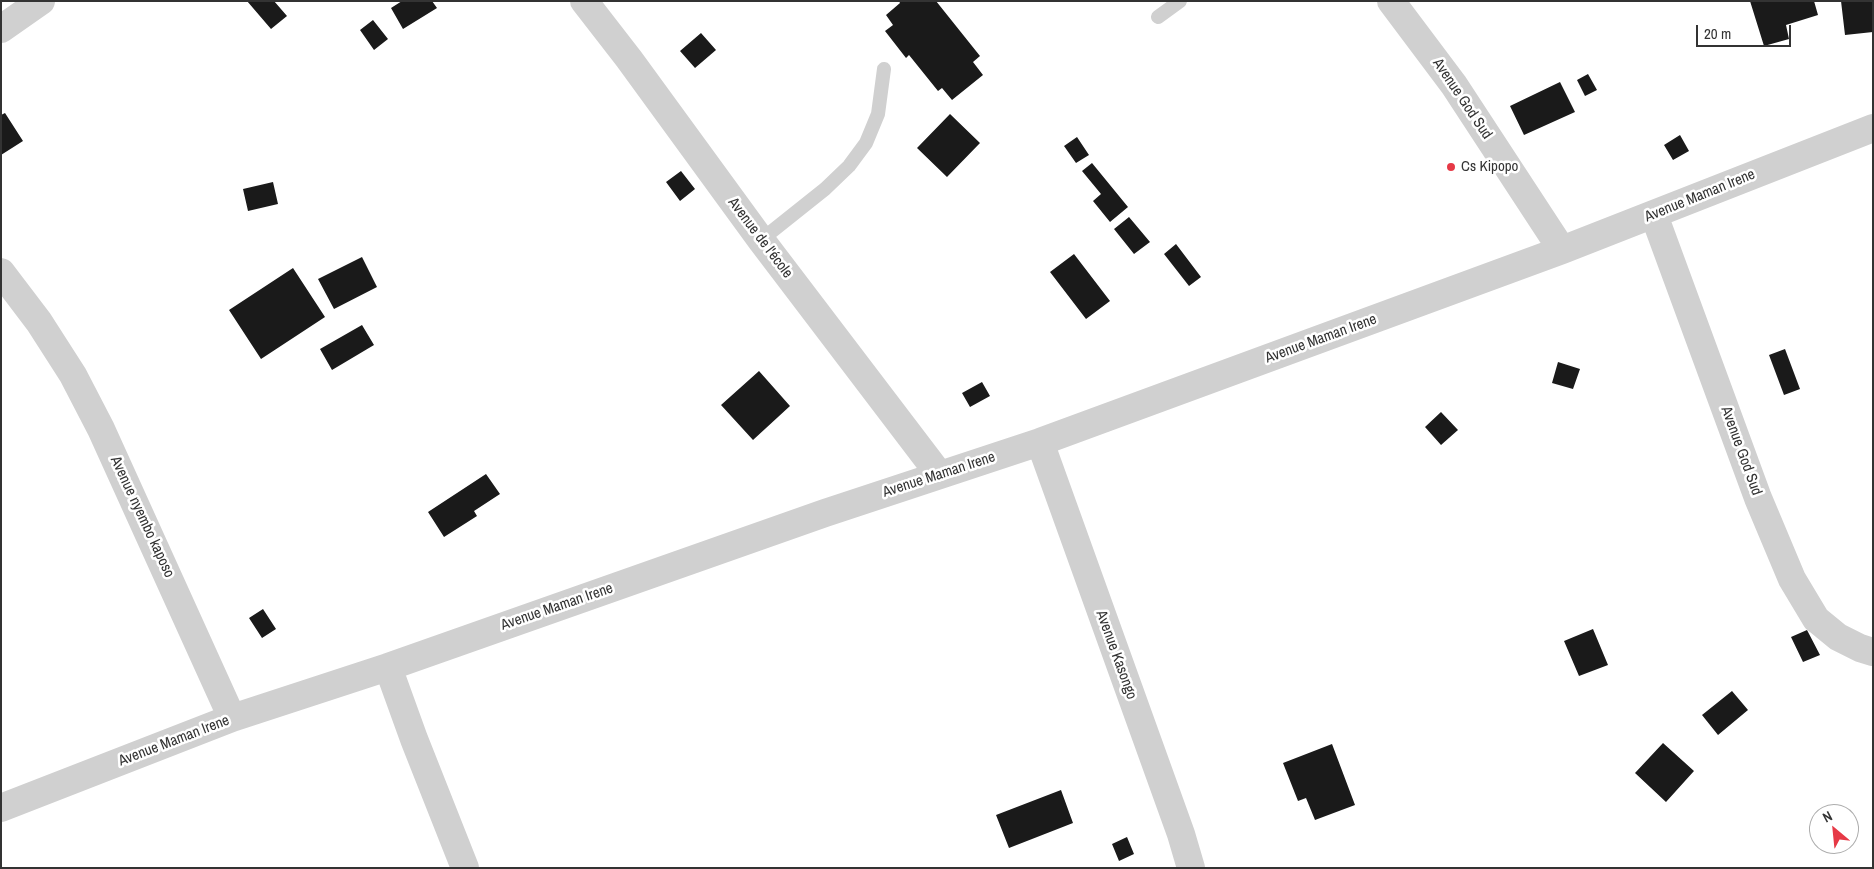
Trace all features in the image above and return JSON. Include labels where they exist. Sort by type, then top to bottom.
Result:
[{"type":"street","points":[[1,29],[41,1]]},
{"type":"street","name":"Avenue de l'école","points":[[584,1],[629,59],[761,240],[939,474]]},
{"type":"street","name":"Avenue God Sud","points":[[1391,1],[1454,85],[1562,250]]},
{"type":"street","name":"Avenue Maman Irene","points":[[1,808],[232,718],[388,667],[939,474],[1040,442],[1562,250],[1873,128]]},
{"type":"street","name":"Avenue God Sud","points":[[1654,215],[1758,498],[1792,579],[1816,618],[1838,638],[1873,652]]},
{"type":"street","name":"Avenue nyembo kaposo","points":[[1,272],[39,322],[73,376],[101,429],[232,718]]},
{"type":"street","name":"Avenue Kasongo","points":[[1040,442],[1181,834],[1191,868]]},
{"type":"street","points":[[388,667],[465,868]]},
{"type":"lane","points":[[1158,17],[1180,1]]},
{"type":"lane","points":[[761,240],[826,189],[849,166],[866,144],[878,114],[884,69]]},
{"type":"building","points":[[247,1],[274,1],[287,16],[271,29]]},
{"type":"building","points":[[402,1],[432,1],[437,8],[403,29],[391,8]]},
{"type":"building","points":[[899,1],[936,1],[980,56],[973,62],[983,75],[952,100],[942,88],[938,91],[909,55],[906,58],[885,31],[893,25],[886,15],[900,3]]},
{"type":"building","points":[[1750,1],[1814,1],[1818,15],[1786,25],[1789,39],[1764,46]]},
{"type":"building","points":[[1841,1],[1873,1],[1873,32],[1845,35]]},
{"type":"building","points":[[373,20],[388,39],[374,50],[360,30]]},
{"type":"building","points":[[701,33],[716,50],[695,68],[680,51]]},
{"type":"building","points":[[1588,74],[1597,90],[1585,96],[1577,80]]},
{"type":"building","points":[[1560,82],[1575,112],[1524,135],[1510,106]]},
{"type":"building","points":[[5,113],[23,141],[1,155],[1,115]]},
{"type":"building","points":[[950,114],[980,143],[947,177],[917,148]]},
{"type":"building","points":[[1680,135],[1689,151],[1673,160],[1664,145]]},
{"type":"building","points":[[1077,137],[1089,155],[1076,163],[1064,146]]},
{"type":"building","points":[[1092,163],[1128,207],[1110,222],[1093,201],[1101,194],[1082,171]]},
{"type":"building","points":[[681,171],[695,189],[680,201],[666,182]]},
{"type":"building","points":[[273,182],[278,204],[248,211],[243,189]]},
{"type":"building","points":[[1129,217],[1150,242],[1134,254],[1114,229]]},
{"type":"building","points":[[1176,244],[1201,277],[1189,286],[1164,254]]},
{"type":"building","points":[[1074,254],[1110,301],[1086,319],[1050,272]]},
{"type":"building","points":[[362,257],[377,287],[334,309],[318,279]]},
{"type":"building","points":[[293,268],[325,317],[261,359],[229,310]]},
{"type":"building","points":[[362,325],[374,345],[332,370],[320,349]]},
{"type":"building","points":[[1785,349],[1800,389],[1784,395],[1769,355]]},
{"type":"building","points":[[1558,362],[1580,369],[1573,389],[1552,383]]},
{"type":"building","points":[[759,371],[790,406],[753,440],[721,405]]},
{"type":"building","points":[[982,382],[990,396],[970,407],[962,393]]},
{"type":"building","points":[[1441,412],[1458,430],[1441,445],[1425,427]]},
{"type":"building","points":[[486,474],[500,494],[474,511],[477,516],[444,537],[428,512]]},
{"type":"building","points":[[263,609],[276,629],[262,638],[249,618]]},
{"type":"building","points":[[1593,629],[1608,665],[1579,676],[1564,641]]},
{"type":"building","points":[[1807,630],[1820,655],[1803,662],[1791,637]]},
{"type":"building","points":[[1732,691],[1748,710],[1718,735],[1702,715]]},
{"type":"building","points":[[1663,743],[1694,771],[1666,802],[1635,773]]},
{"type":"building","points":[[1332,744],[1355,805],[1315,820],[1306,798],[1298,801],[1283,763]]},
{"type":"building","points":[[1061,790],[1073,823],[1009,848],[996,815]]},
{"type":"building","points":[[1127,837],[1134,854],[1119,861],[1112,844]]},
{"type":"place","name":"Cs Kipopo","points":[[1451,167]]}]
